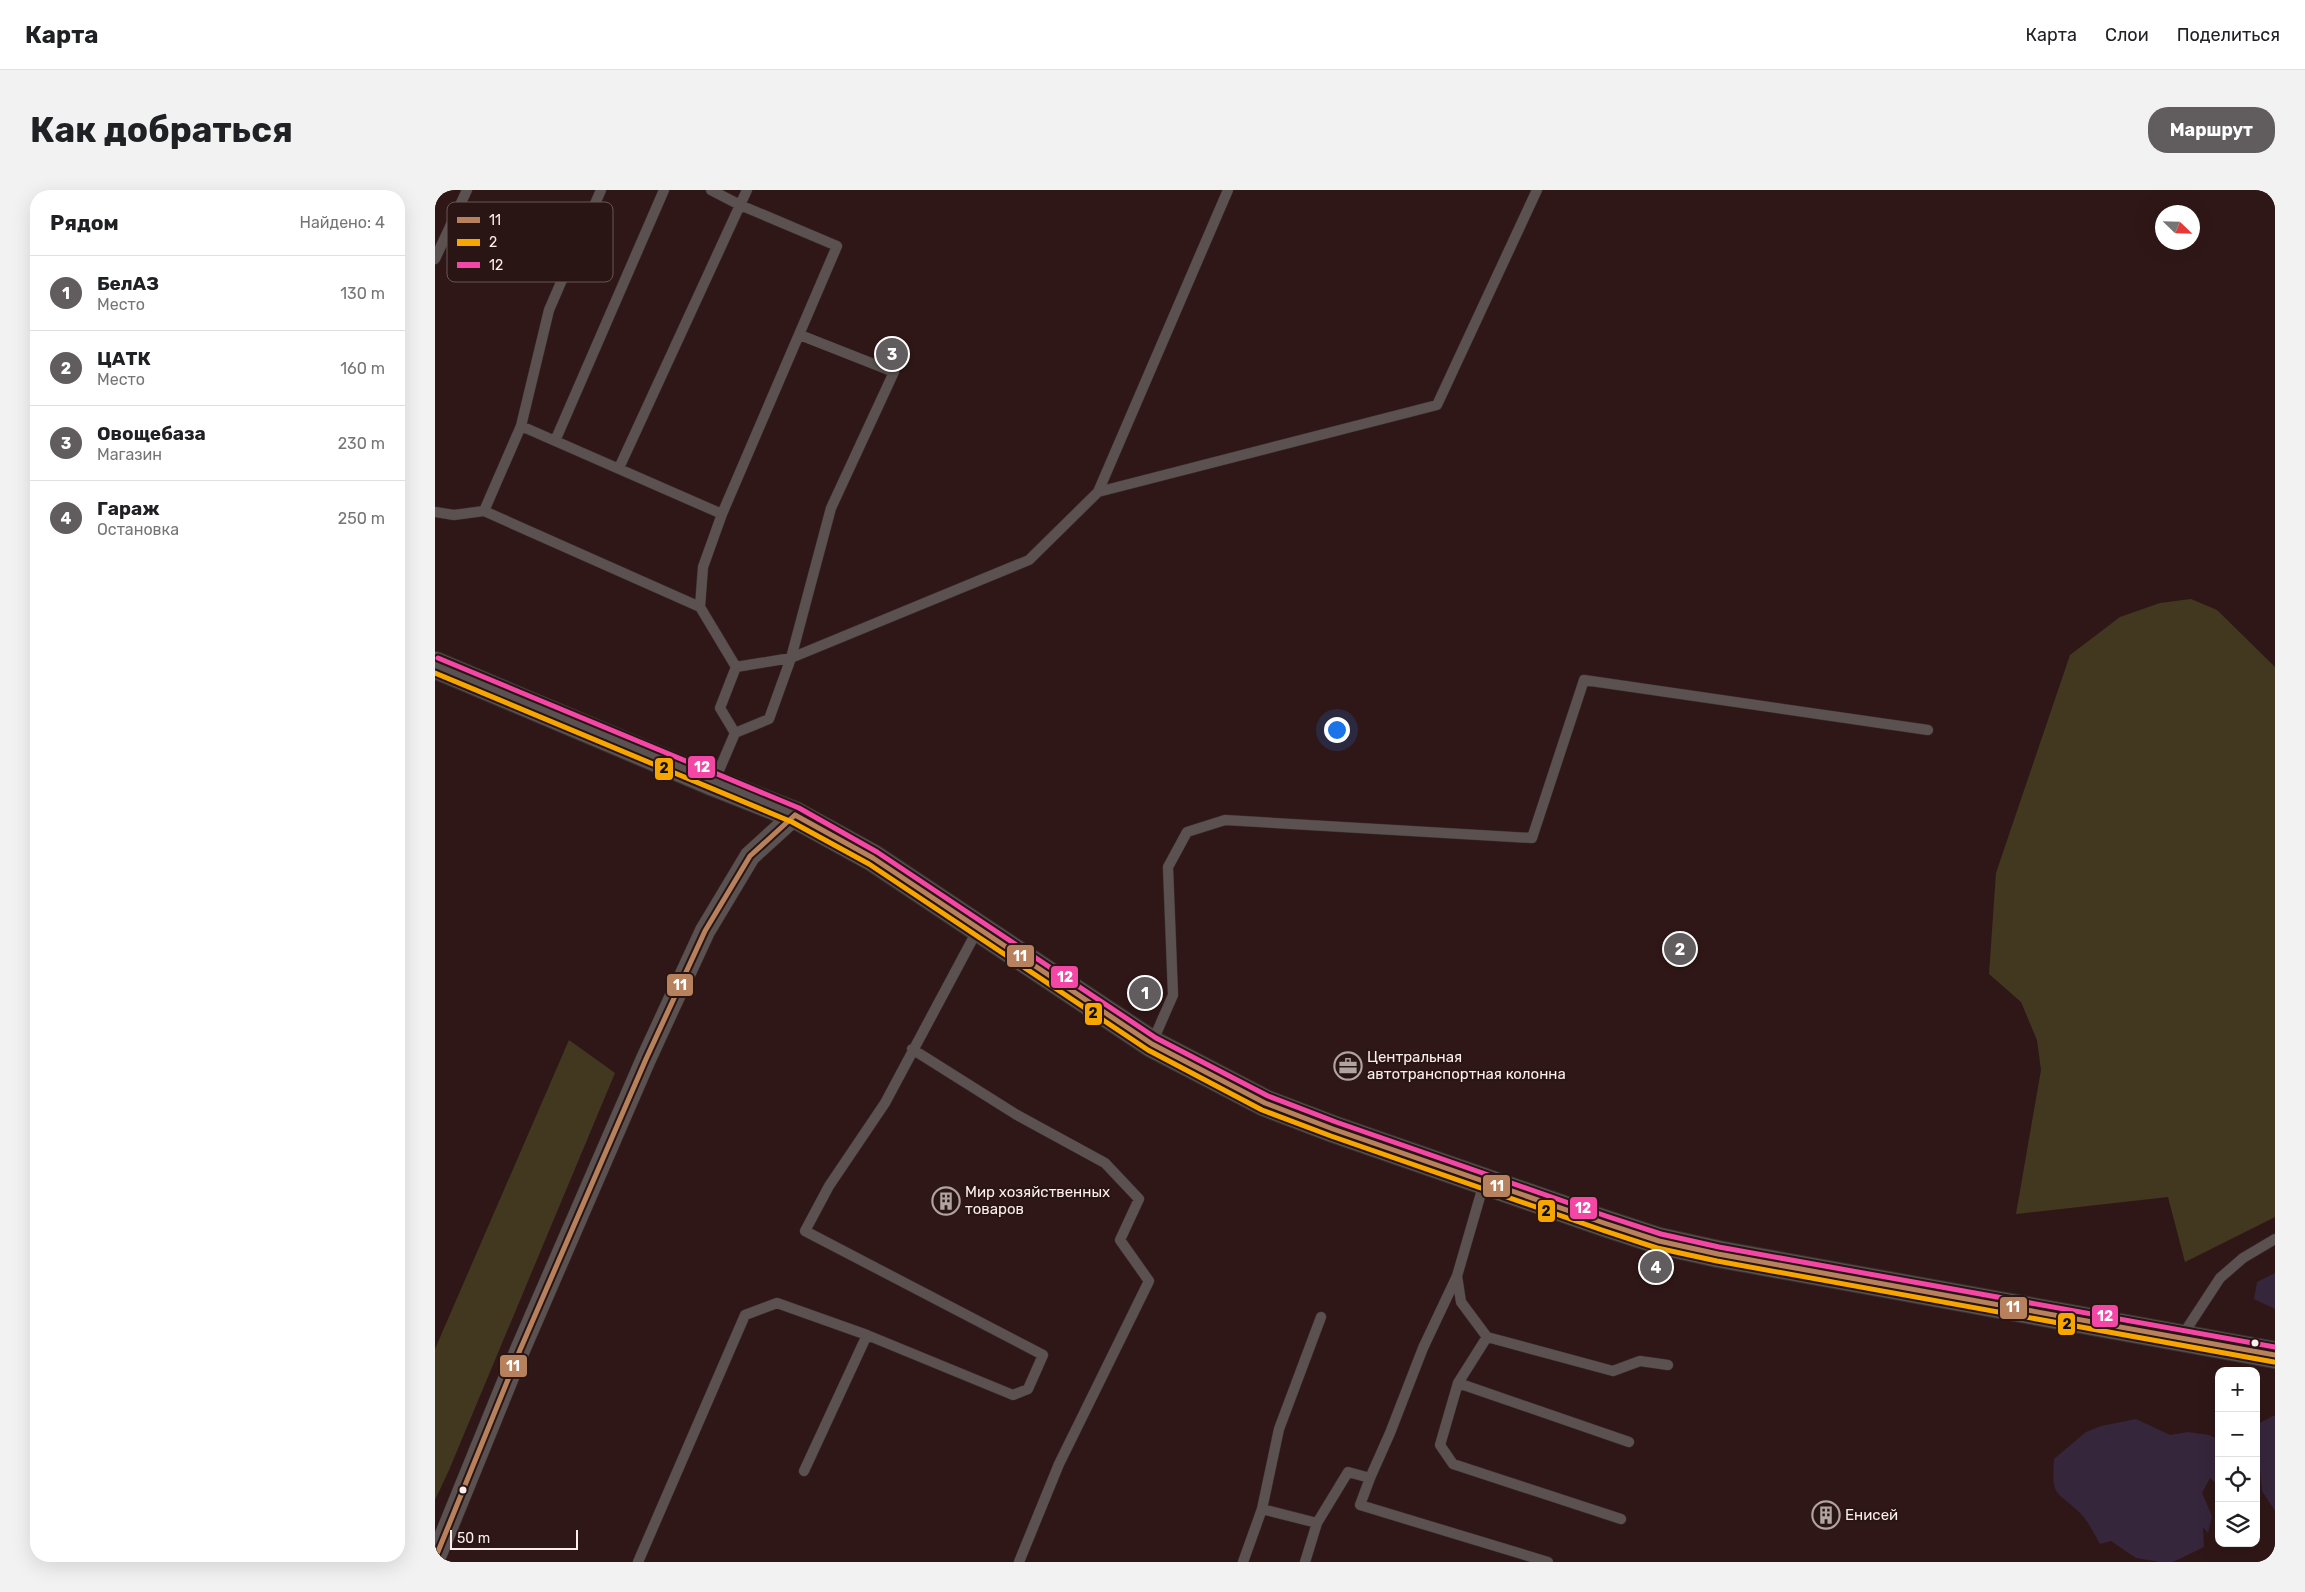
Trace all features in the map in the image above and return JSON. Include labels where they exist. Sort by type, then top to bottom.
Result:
[{"type":"street","points":[[435,665],[714,783],[795,815],[873,858],[1152,1044],[1265,1103],[1484,1183],[1659,1241],[1709,1252],[2275,1355]]},
{"type":"street","points":[[435,1559],[524,1341],[646,1059],[705,931],[750,856],[795,815]]},
{"type":"lane","points":[[461,202],[467,190]]},
{"type":"lane","points":[[596,202],[601,190]]},
{"type":"lane","points":[[555,441],[664,190]]},
{"type":"lane","points":[[700,607],[703,566],[722,514],[837,246],[740,205],[711,190]]},
{"type":"lane","points":[[619,468],[747,190]]},
{"type":"lane","points":[[736,667],[791,658],[1029,560],[1098,492],[1228,190]]},
{"type":"lane","points":[[1098,492],[1437,405],[1537,190]]},
{"type":"lane","points":[[435,259],[447,233]]},
{"type":"lane","points":[[484,511],[521,426],[549,310],[561,282]]},
{"type":"lane","points":[[714,783],[735,733],[769,719],[791,658],[831,508],[894,372],[800,335]]},
{"type":"lane","points":[[521,426],[722,514]]},
{"type":"lane","points":[[435,512],[455,515],[484,511],[700,607],[736,667]]},
{"type":"lane","points":[[735,733],[720,708],[736,667]]},
{"type":"lane","points":[[1152,1044],[1173,995],[1168,867],[1187,832],[1225,820],[1532,838],[1584,680],[1928,730]]},
{"type":"lane","points":[[638,1562],[745,1315],[777,1302],[867,1334],[1013,1395],[1028,1389],[1043,1355],[805,1231],[829,1186],[885,1102],[978,928]]},
{"type":"lane","points":[[912,1049],[1017,1115],[1105,1163],[1139,1200],[1120,1240],[1149,1281],[1059,1464],[1019,1562]]},
{"type":"lane","points":[[1484,1183],[1457,1276],[1423,1348],[1360,1505],[1548,1562]]},
{"type":"lane","points":[[2181,1337],[2220,1278],[2243,1258],[2275,1239]]},
{"type":"lane","points":[[1457,1276],[1461,1302],[1487,1336],[1613,1371],[1640,1361],[1668,1365]]},
{"type":"lane","points":[[1243,1562],[1263,1509],[1279,1429],[1321,1317]]},
{"type":"lane","points":[[804,1470],[867,1334]]},
{"type":"lane","points":[[1487,1336],[1458,1383],[1440,1445],[1453,1464],[1621,1519]]},
{"type":"lane","points":[[1458,1383],[1629,1442]]},
{"type":"lane","points":[[1305,1562],[1317,1523],[1347,1472],[1370,1478]]},
{"type":"lane","points":[[1263,1509],[1317,1523]]},
{"type":"shaded area","points":[[435,190],[2275,190],[2275,1562],[435,1562]]},
{"type":"shaded area","points":[[2191,599],[2217,610],[2275,667],[2275,1217],[2185,1262],[2168,1197],[2016,1214],[2041,1070],[2037,1040],[2021,1002],[1989,974],[1996,873],[2070,655],[2120,617],[2160,603]]},
{"type":"shaded area","points":[[569,1040],[615,1073],[435,1500],[435,1349]]},
{"type":"shaded area","points":[[2275,1273],[2275,1309],[2254,1299],[2257,1282]]},
{"type":"shaded area","points":[[2275,1416],[2275,1511],[2262,1491],[2260,1423]]},
{"type":"shaded area","points":[[2136,1419],[2170,1435],[2188,1432],[2209,1435],[2215,1438],[2215,1482],[2210,1478],[2202,1493],[2212,1516],[2208,1533],[2203,1527],[2204,1547],[2173,1562],[2160,1562],[2136,1558],[2111,1541],[2100,1544],[2084,1517],[2057,1492],[2053,1472],[2054,1459],[2086,1432],[2101,1426]]},
{"type":"transit line","name":"12","points":[[438,658],[799,808],[877,852],[1156,1038],[1268,1096],[1336,1122],[1661,1234],[1719,1247],[2275,1347]]},
{"type":"transit line","name":"2","points":[[435,673],[792,822],[869,864],[1148,1050],[1262,1110],[1331,1136],[1657,1248],[1717,1261],[2274,1362]]},
{"type":"transit line","name":"11","points":[[795,815],[873,858],[1152,1044],[1265,1103],[1333,1129],[1659,1241],[1718,1254],[2275,1355]]},
{"type":"transit line","name":"11","points":[[435,1559],[520,1350],[646,1059],[705,931],[750,856],[795,815]]},
{"type":"place","name":"Овощебаза","points":[[892,354]]},
{"type":"place","name":"ЦАТК","points":[[1680,949]]},
{"type":"place","name":"БелАЗ","points":[[1145,993]]},
{"type":"place","name":"Центральная автотранспортная колонна","points":[[1348,1066]]},
{"type":"place","name":"Мир хозяйственных товаров","points":[[946,1201]]},
{"type":"place","name":"Гараж","points":[[1656,1267]]},
{"type":"place","name":"Енисей","points":[[1826,1515]]}]
